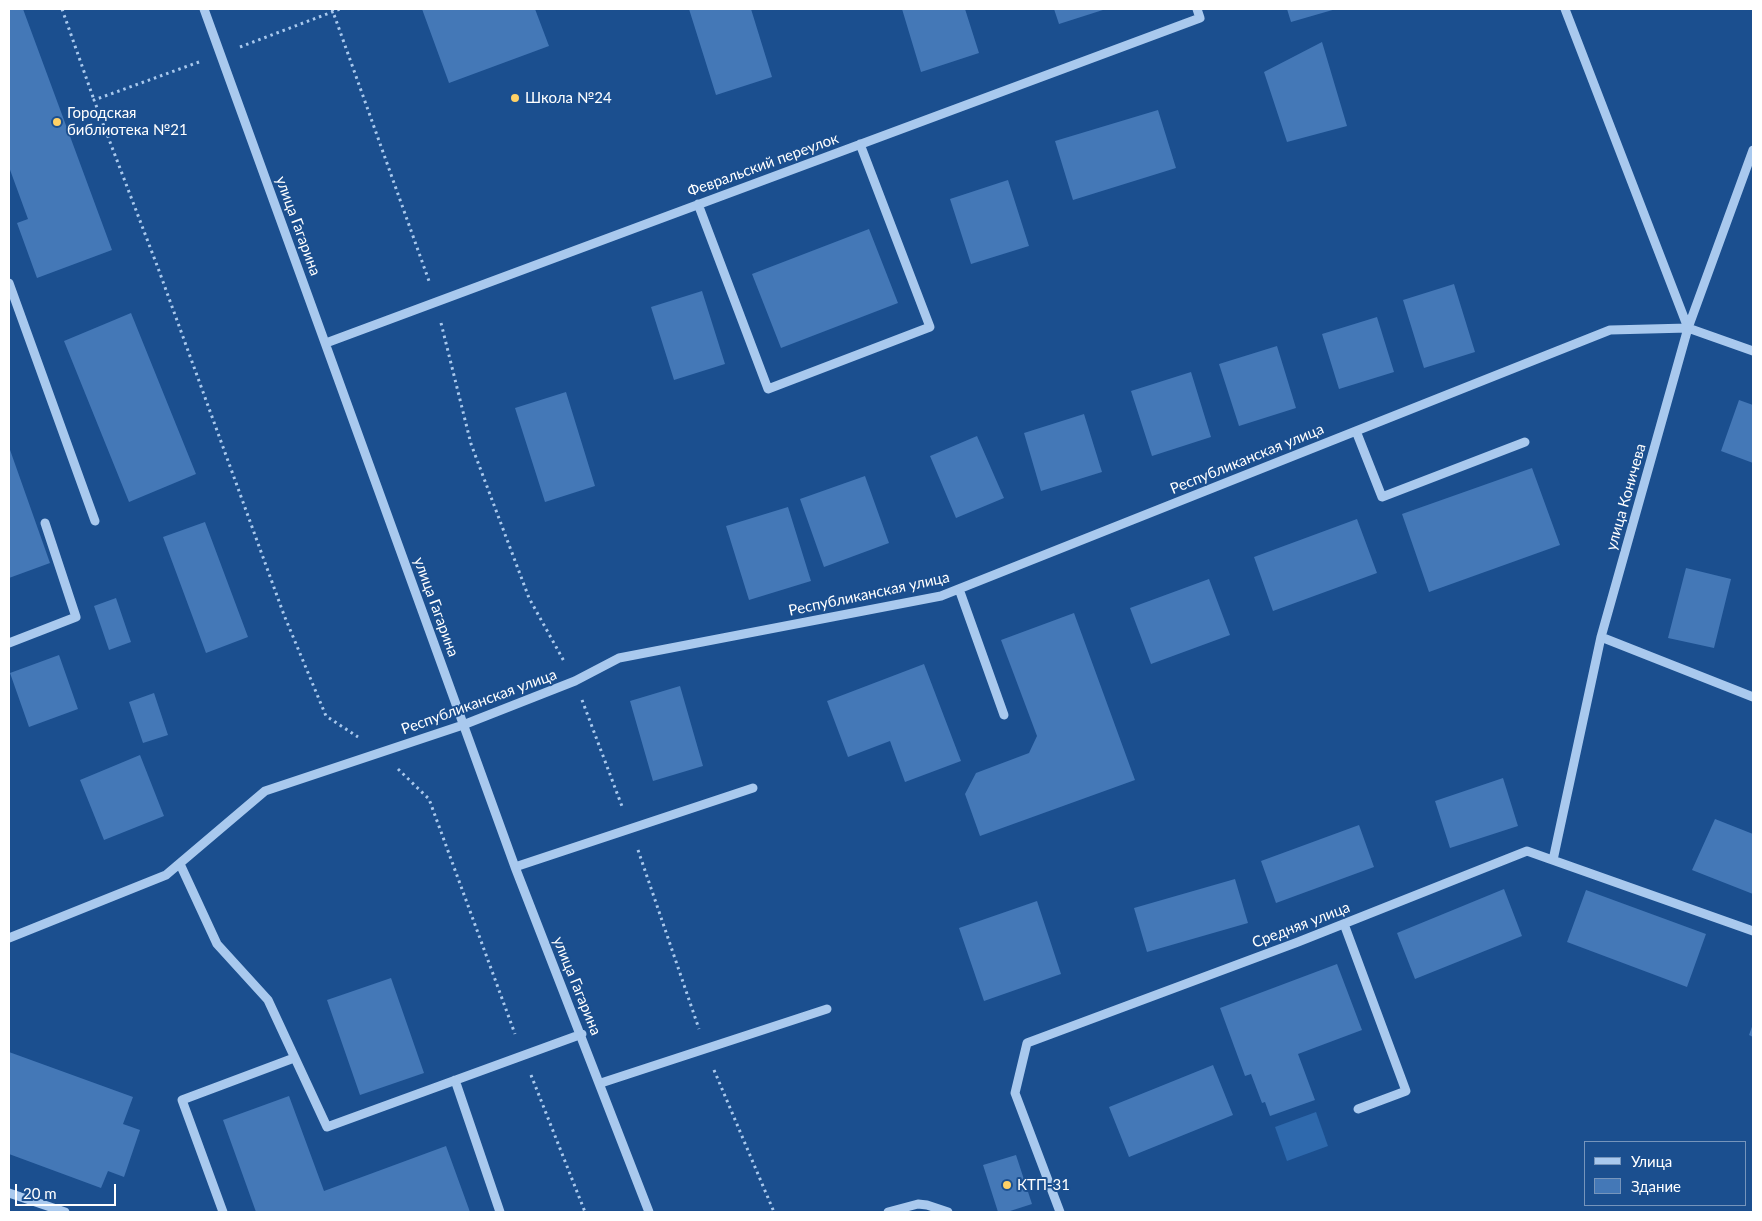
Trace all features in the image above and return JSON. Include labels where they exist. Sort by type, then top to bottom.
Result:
[{"type":"street","name":"улица Гагарина","points":[[204,9],[515,867],[582,1034],[650,1212]]},
{"type":"street","name":"Февральский переулок","points":[[326,342],[1200,18],[1197,9]]},
{"type":"street","points":[[1565,9],[1688,328]]},
{"type":"street","points":[[698,204],[768,389],[930,327],[860,144]]},
{"type":"street","name":"улица Коничева","points":[[1553,860],[1601,637],[1688,328],[1753,150]]},
{"type":"street","points":[[9,283],[96,521]]},
{"type":"street","name":"Республиканская улица","points":[[9,938],[166,875],[265,791],[463,725],[575,681],[619,658],[941,596],[1610,330],[1688,328],[1753,351]]},
{"type":"street","points":[[1356,430],[1382,497],[1525,442]]},
{"type":"street","points":[[9,643],[76,617],[45,523]]},
{"type":"street","points":[[959,589],[1004,715]]},
{"type":"street","points":[[1601,637],[1753,697]]},
{"type":"street","points":[[515,867],[753,788]]},
{"type":"street","name":"Средняя улица","points":[[1060,1212],[1016,1093],[1027,1043],[1344,924],[1527,851],[1753,931]]},
{"type":"street","points":[[180,864],[217,944],[268,1000],[326,1127],[582,1034]]},
{"type":"street","points":[[1344,924],[1406,1091],[1358,1109]]},
{"type":"street","points":[[601,1083],[827,1010]]},
{"type":"street","points":[[223,1212],[182,1100],[294,1058]]},
{"type":"street","points":[[456,1080],[500,1212]]},
{"type":"street","points":[[9,1193],[66,1212]]},
{"type":"street","points":[[888,1212],[918,1204],[927,1204],[948,1212]]},
{"type":"path","points":[[62,9],[94,100],[162,278],[284,616],[326,716],[381,752],[429,799],[523,1056],[585,1212]]},
{"type":"path","points":[[94,100],[220,54],[332,10],[340,9]]},
{"type":"path","points":[[332,10],[436,302],[471,444],[529,598],[575,681],[631,829],[706,1049],[774,1212]]},
{"type":"shaded area","points":[[1316,1112],[1328,1146],[1287,1161],[1275,1127]]},
{"type":"building","points":[[9,9],[23,9],[112,250],[37,278],[17,223],[28,219],[9,167]]},
{"type":"building","points":[[422,9],[535,9],[549,46],[449,83]]},
{"type":"building","points":[[689,9],[751,9],[772,77],[716,95]]},
{"type":"building","points":[[902,9],[965,9],[979,53],[921,72]]},
{"type":"building","points":[[1054,9],[1106,9],[1059,24]]},
{"type":"building","points":[[1287,9],[1336,9],[1291,22]]},
{"type":"building","points":[[1322,42],[1347,126],[1287,142],[1264,72]]},
{"type":"building","points":[[1158,110],[1176,168],[1073,200],[1055,141]]},
{"type":"building","points":[[1008,180],[1029,246],[971,264],[950,199]]},
{"type":"building","points":[[869,229],[898,303],[781,348],[752,274]]},
{"type":"building","points":[[1454,284],[1475,352],[1424,368],[1403,300]]},
{"type":"building","points":[[702,291],[725,364],[674,380],[651,307]]},
{"type":"building","points":[[131,313],[196,474],[129,502],[64,341]]},
{"type":"building","points":[[1377,317],[1394,372],[1339,389],[1322,334]]},
{"type":"building","points":[[1277,346],[1296,408],[1239,426],[1219,364]]},
{"type":"building","points":[[1191,372],[1211,437],[1152,456],[1131,391]]},
{"type":"building","points":[[566,392],[595,486],[545,502],[515,408]]},
{"type":"building","points":[[1739,400],[1753,405],[1753,463],[1721,451]]},
{"type":"building","points":[[1084,414],[1102,472],[1041,491],[1024,433]]},
{"type":"building","points":[[977,436],[1004,498],[956,518],[930,456]]},
{"type":"building","points":[[9,447],[50,563],[9,578]]},
{"type":"building","points":[[1532,468],[1560,545],[1429,592],[1402,514]]},
{"type":"building","points":[[865,476],[889,543],[824,567],[800,499]]},
{"type":"building","points":[[788,507],[811,581],[749,600],[726,526]]},
{"type":"building","points":[[1357,519],[1377,573],[1273,611],[1254,557]]},
{"type":"building","points":[[205,522],[248,637],[206,653],[163,537]]},
{"type":"building","points":[[1686,568],[1731,579],[1714,648],[1668,638]]},
{"type":"building","points":[[1209,579],[1230,635],[1151,664],[1130,608]]},
{"type":"building","points":[[116,598],[131,642],[109,650],[94,606]]},
{"type":"building","points":[[1074,613],[1135,780],[980,836],[965,794],[976,773],[1029,753],[1037,736],[1001,640]]},
{"type":"building","points":[[59,655],[78,709],[29,727],[10,673]]},
{"type":"building","points":[[924,664],[961,761],[905,782],[890,741],[848,757],[827,701]]},
{"type":"building","points":[[680,686],[703,766],[653,781],[630,701]]},
{"type":"building","points":[[154,693],[168,735],[143,743],[129,702]]},
{"type":"building","points":[[140,755],[164,816],[104,840],[80,780]]},
{"type":"building","points":[[1503,778],[1518,826],[1450,848],[1435,801]]},
{"type":"building","points":[[1715,819],[1753,834],[1753,894],[1692,870]]},
{"type":"building","points":[[1359,825],[1374,867],[1276,903],[1261,861]]},
{"type":"building","points":[[1235,879],[1248,923],[1147,952],[1134,908]]},
{"type":"building","points":[[1504,889],[1522,936],[1415,979],[1397,933]]},
{"type":"building","points":[[1586,890],[1706,934],[1687,987],[1567,942]]},
{"type":"building","points":[[1037,901],[1061,974],[984,1001],[959,928]]},
{"type":"building","points":[[1337,964],[1362,1030],[1298,1054],[1315,1100],[1270,1116],[1265,1102],[1262,1103],[1251,1074],[1245,1076],[1220,1008]]},
{"type":"building","points":[[391,978],[424,1073],[360,1095],[327,1000]]},
{"type":"building","points":[[1753,1024],[1753,1037],[1749,1035]]},
{"type":"building","points":[[9,1052],[133,1097],[123,1124],[140,1130],[124,1177],[108,1171],[101,1188],[9,1154]]},
{"type":"building","points":[[1213,1065],[1233,1115],[1129,1157],[1109,1107]]},
{"type":"building","points":[[289,1096],[324,1191],[446,1146],[470,1212],[256,1212],[223,1120]]},
{"type":"building","name":"КТП-31","points":[[1016,1155],[1032,1204],[1007,1212],[998,1212],[983,1165]]},
{"type":"place","name":"Школа №24","points":[[515,98]]},
{"type":"place","name":"Городская библиотека №21","points":[[57,122]]},
{"type":"place","name":"КТП-31","points":[[1007,1185]]}]
